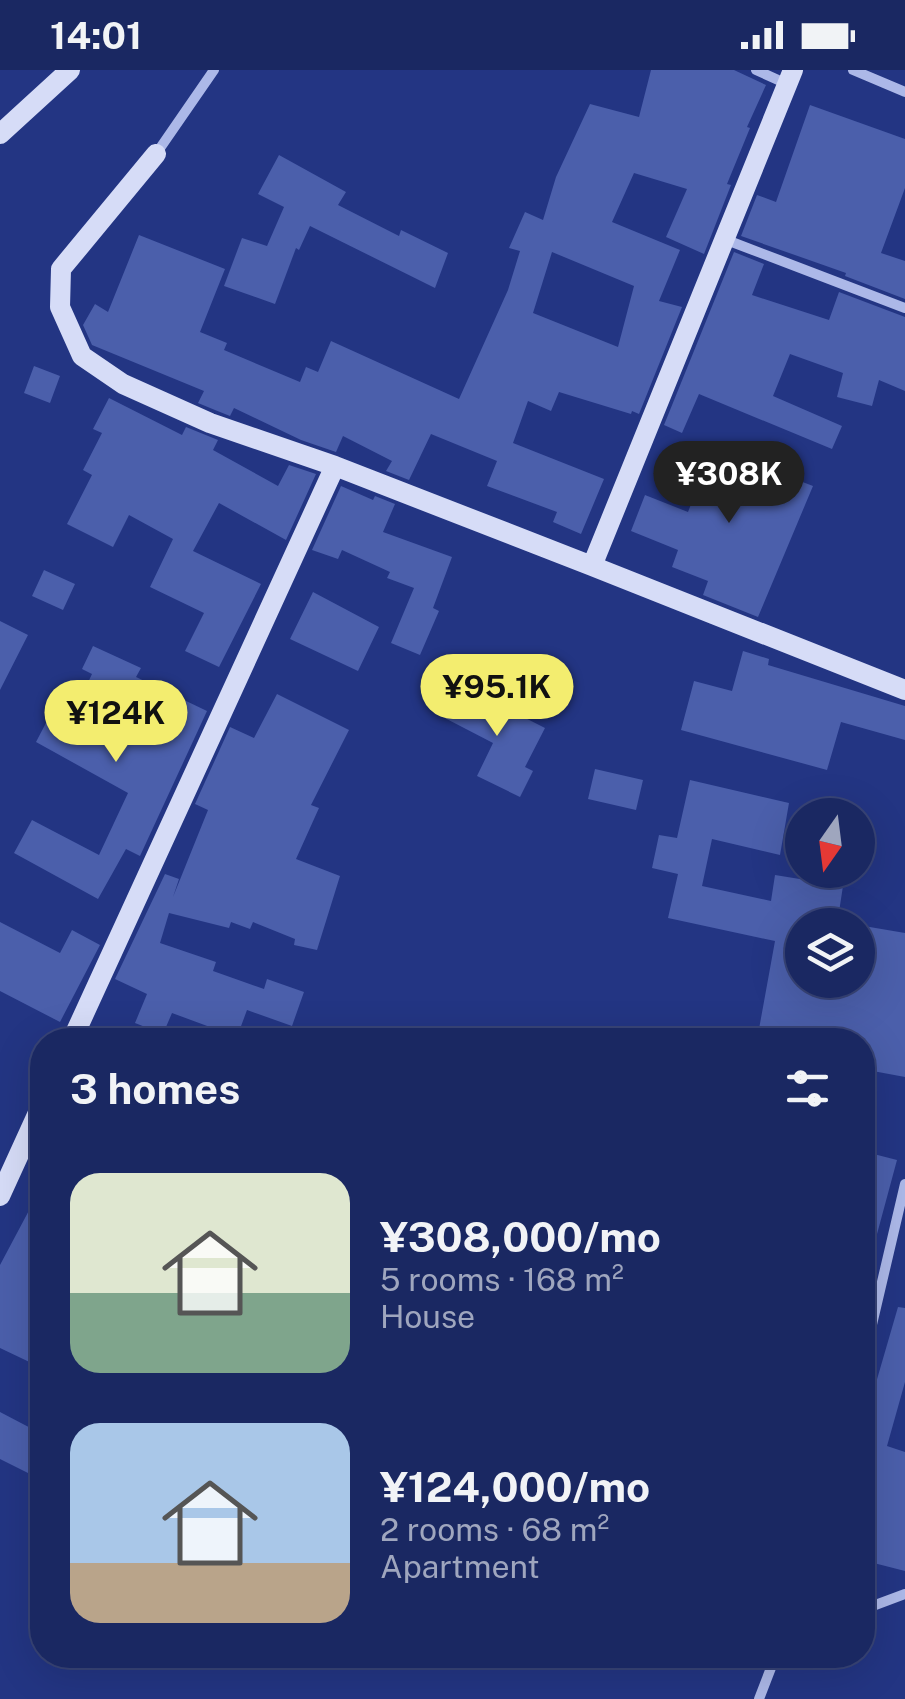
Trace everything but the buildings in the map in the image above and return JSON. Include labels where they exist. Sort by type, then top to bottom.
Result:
[{"type":"street","points":[[0,134],[70,70]]},
{"type":"street","points":[[214,70],[156,154],[61,269],[60,306],[82,356],[123,384],[210,423],[335,466],[905,690]]},
{"type":"street","points":[[592,566],[790,77],[756,70]]},
{"type":"street","points":[[853,70],[905,92]]},
{"type":"street","points":[[724,239],[905,308]]},
{"type":"street","points":[[77,1028],[335,466]]},
{"type":"street","points":[[0,1196],[30,1130]]},
{"type":"street","points":[[875,1312],[905,1184]]},
{"type":"street","points":[[875,1605],[905,1594]]},
{"type":"street","points":[[759,1699],[771,1668]]}]
